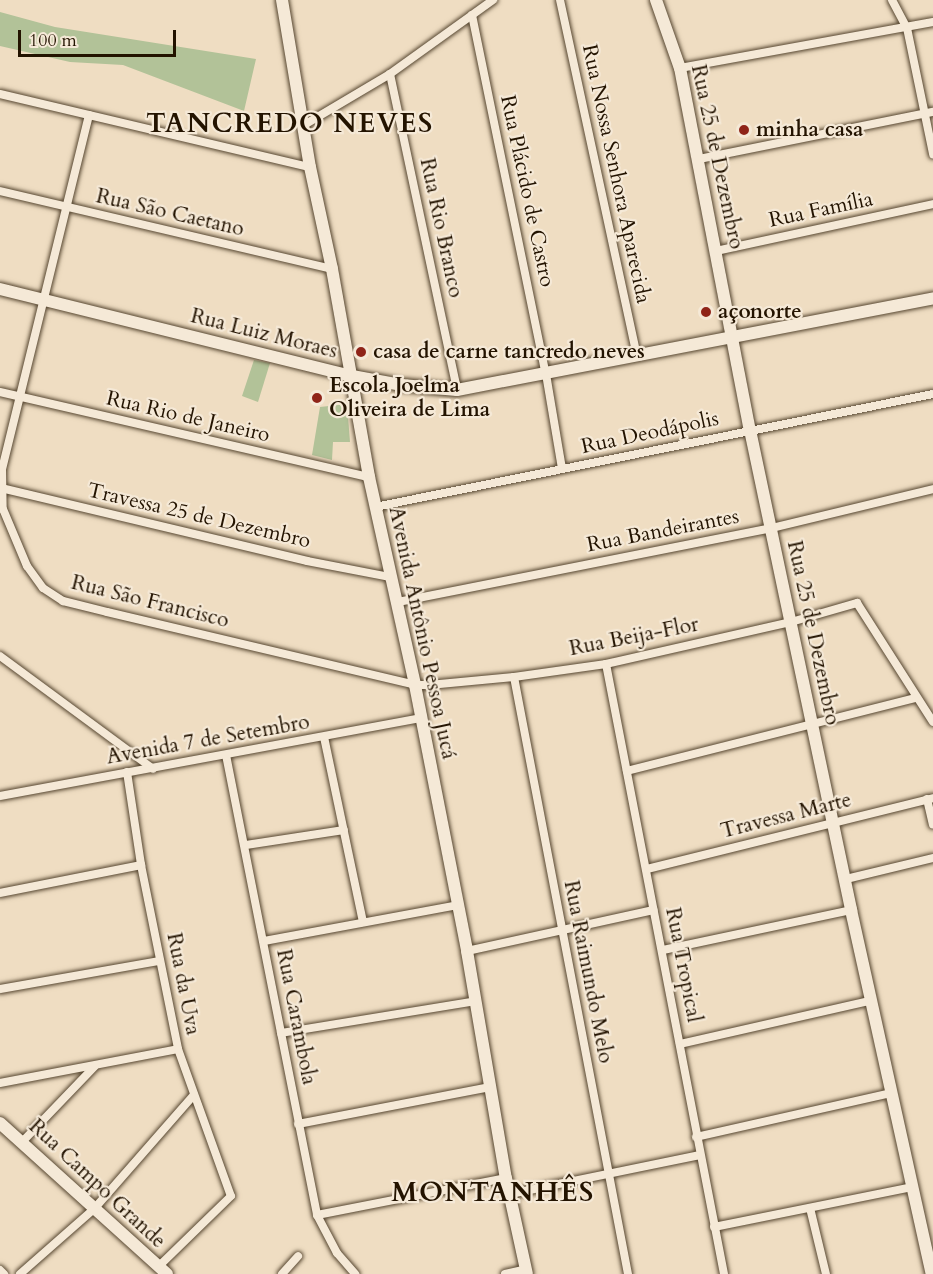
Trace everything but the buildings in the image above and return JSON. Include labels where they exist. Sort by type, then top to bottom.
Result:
[{"type":"street","name":"Avenida Antônio Pessoa Jucá","points":[[282,0],[310,167],[332,269],[369,477],[422,718],[467,951],[506,1178],[526,1272]]},
{"type":"street","points":[[304,125],[390,74],[493,0]]},
{"type":"street","name":"Rua Nossa Senhora Aparecida","points":[[560,0],[637,355]]},
{"type":"street","name":"Rua 25 de Dezembro","points":[[656,0],[680,68],[750,430],[812,726],[870,1001],[913,1187],[929,1242],[933,1274]]},
{"type":"street","points":[[891,0],[907,28],[930,113],[933,154]]},
{"type":"street","name":"Rua Plácido de Castro","points":[[472,15],[546,374],[562,469]]},
{"type":"street","points":[[680,68],[933,22]]},
{"type":"street","name":"Rua Rio Branco","points":[[390,74],[457,390]]},
{"type":"street","points":[[0,94],[310,167]]},
{"type":"street","points":[[699,159],[930,113]]},
{"type":"street","name":"Rua São Francisco","points":[[89,114],[68,208],[2,470],[3,509],[27,566],[43,588],[63,601],[415,685]]},
{"type":"street","name":"Rua São Caetano","points":[[0,191],[332,269]]},
{"type":"street","name":"Rua Família","points":[[716,251],[933,204]]},
{"type":"street","name":"Rua Luiz Moraes","points":[[0,290],[352,376],[402,385],[457,390],[933,298]]},
{"type":"street","name":"Rua Rio de Janeiro","points":[[0,392],[369,477]]},
{"type":"street","name":"Rua Deodápolis","points":[[375,507],[933,394]]},
{"type":"street","name":"Travessa 25 de Dezembro","points":[[1,488],[307,561],[390,577]]},
{"type":"street","name":"Rua Bandeirantes","points":[[398,602],[772,528],[933,489]]},
{"type":"street","name":"Rua Beija-Flor","points":[[415,685],[514,677],[606,664],[791,622],[857,603],[916,698]]},
{"type":"street","points":[[0,656],[153,769]]},
{"type":"street","name":"Rua Tropical","points":[[606,664],[724,1274]]},
{"type":"street","name":"Rua Raimundo Melo","points":[[514,677],[607,1175],[628,1274]]},
{"type":"street","points":[[627,771],[916,698],[933,722]]},
{"type":"street","name":"Avenida 7 de Setembro","points":[[0,796],[422,718]]},
{"type":"street","points":[[324,737],[363,922]]},
{"type":"street","name":"Rua Carambola","points":[[226,755],[246,845],[317,1215],[337,1253],[355,1274]]},
{"type":"street","name":"Rua da Uva","points":[[127,772],[141,865],[178,1049],[193,1096],[231,1196],[163,1270]]},
{"type":"street","points":[[930,799],[933,824]]},
{"type":"street","name":"Travessa Marte","points":[[647,869],[930,799]]},
{"type":"street","points":[[246,845],[344,830]]},
{"type":"street","points":[[846,879],[933,858]]},
{"type":"street","points":[[0,893],[141,865]]},
{"type":"street","points":[[264,941],[458,905]]},
{"type":"street","points":[[467,951],[654,910]]},
{"type":"street","points":[[663,950],[851,910]]},
{"type":"street","points":[[0,989],[159,961]]},
{"type":"street","points":[[281,1033],[476,1001]]},
{"type":"street","points":[[680,1044],[870,1001]]},
{"type":"street","points":[[0,1083],[178,1049]]},
{"type":"street","points":[[23,1141],[95,1066]]},
{"type":"street","points":[[298,1124],[491,1087]]},
{"type":"street","points":[[696,1137],[891,1093]]},
{"type":"street","points":[[20,1274],[94,1209],[193,1096]]},
{"type":"street","name":"Rua Campo Grande","points":[[0,1123],[23,1141],[94,1209],[163,1270]]},
{"type":"street","points":[[510,1194],[700,1155]]},
{"type":"street","points":[[317,1215],[506,1178]]},
{"type":"street","points":[[714,1227],[913,1187]]},
{"type":"street","points":[[810,1208],[826,1274]]},
{"type":"street","points":[[282,1274],[298,1256]]},
{"type":"street","points":[[0,1270],[4,1274]]},
{"type":"street","points":[[505,1274],[526,1272]]},
{"type":"green space","points":[[0,12],[55,27],[256,59],[244,111],[123,65],[70,62],[0,46]]},
{"type":"green space","points":[[254,360],[270,363],[258,402],[242,396]]},
{"type":"green space","points":[[347,404],[350,442],[333,442],[332,460],[312,455],[320,407]]},
{"type":"place","name":"minha casa","points":[[744,130]]},
{"type":"place","name":"açonorte","points":[[706,312]]},
{"type":"place","name":"casa de carne tancredo neves","points":[[361,352]]},
{"type":"place","name":"Escola Joelma Oliveira de Lima","points":[[317,398]]},
{"type":"district","name":"TANCREDO NEVES","points":[[290,124]]},
{"type":"district","name":"MONTANHÊS","points":[[493,1193]]}]
